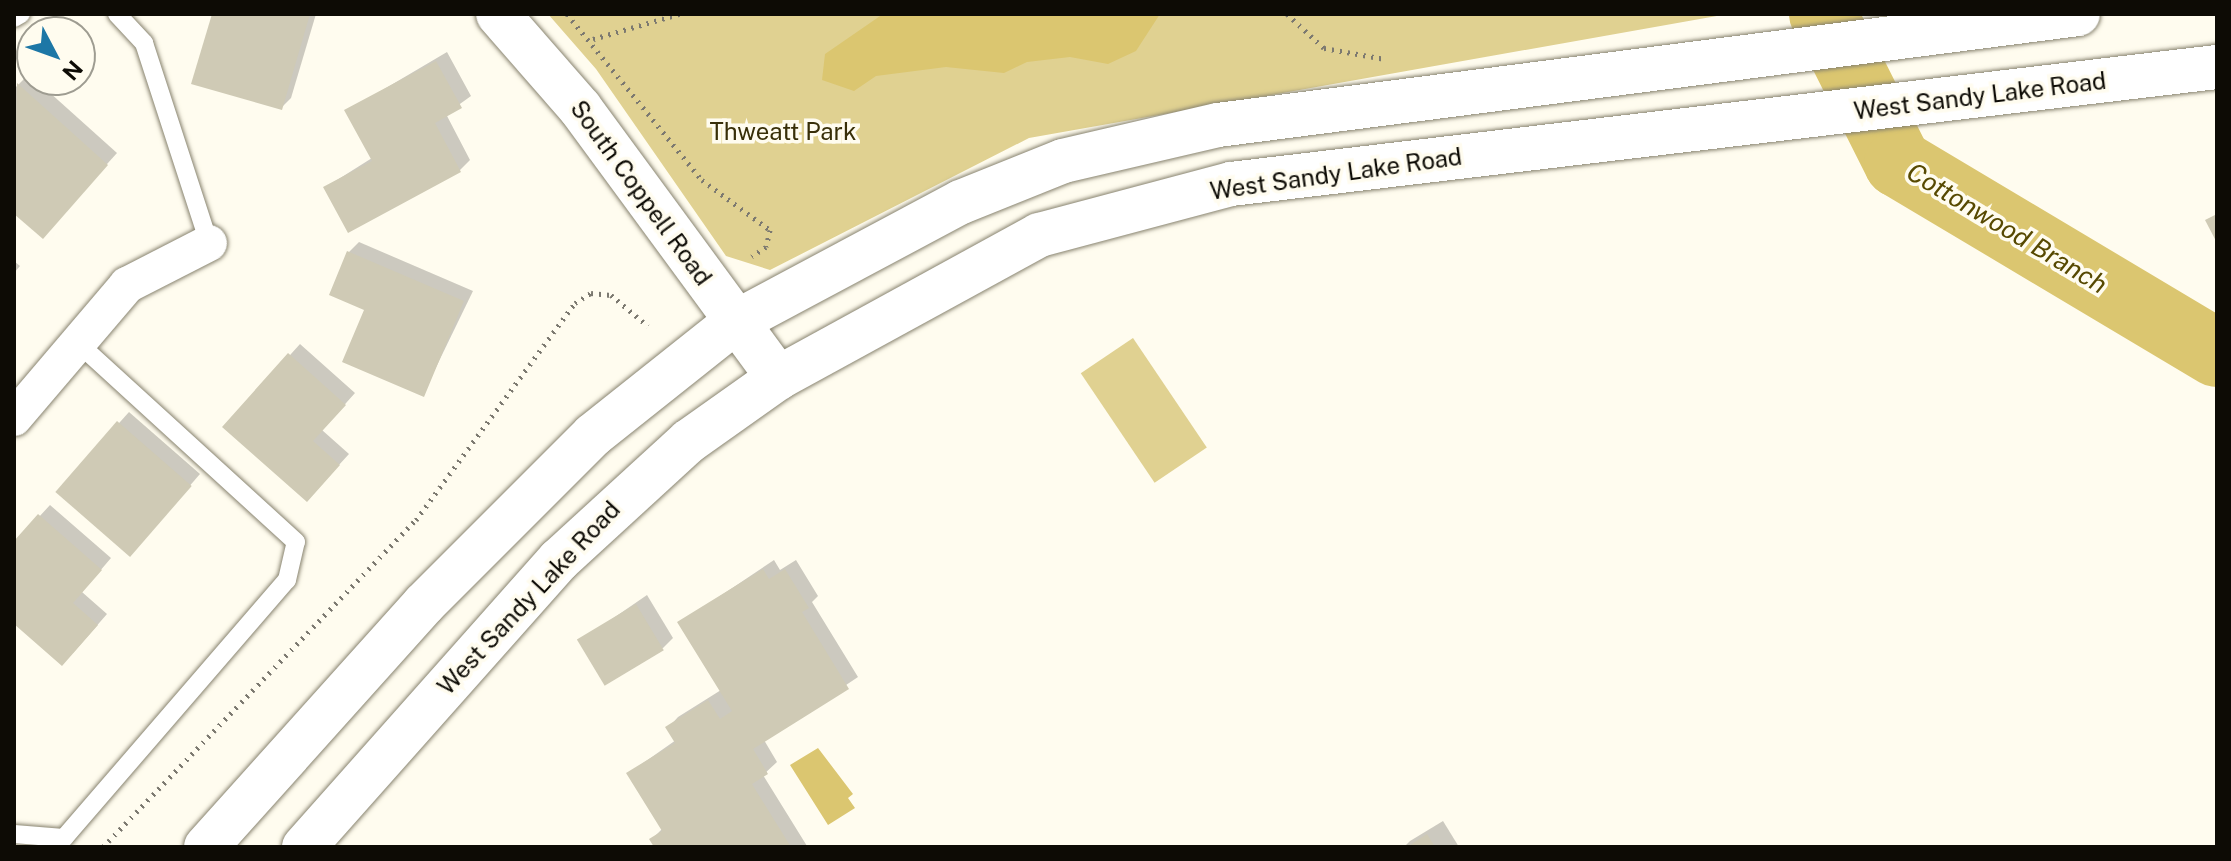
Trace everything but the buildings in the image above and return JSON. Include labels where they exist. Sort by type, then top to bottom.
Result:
[{"type":"main road","name":"South Coppell Road","points":[[498,14],[580,108],[734,323],[778,378]]},
{"type":"main road","points":[[206,847],[424,604],[582,446],[734,323],[961,202],[1063,161],[1218,125],[1638,68],[2078,14]]},
{"type":"main road","name":"West Sandy Lake Road","points":[[304,847],[559,560],[689,441],[778,378],[1039,235],[1231,184],[2217,67]]},
{"type":"street","points":[[14,418],[127,285],[209,243]]},
{"type":"lane","points":[[14,18],[21,14]]},
{"type":"lane","points":[[117,14],[144,43],[209,243]]},
{"type":"lane","points":[[14,834],[64,838],[287,580],[296,542],[78,343]]},
{"type":"path","points":[[567,14],[593,39],[702,180],[770,230],[766,247],[752,256]]},
{"type":"path","points":[[593,39],[679,14]]},
{"type":"path","points":[[1287,14],[1324,48],[1390,59]]},
{"type":"path","points":[[103,847],[416,520],[575,303],[591,293],[611,295],[648,326]]},
{"type":"green space","name":"Thweatt Park","points":[[548,14],[1728,14],[1029,138],[770,270],[726,256],[596,69]]},
{"type":"green space","points":[[1133,338],[1207,447],[1155,483],[1081,373]]},
{"type":"shaded area","points":[[883,14],[1160,14],[1136,51],[1108,64],[1070,57],[1027,62],[1004,73],[946,67],[876,76],[854,91],[822,80],[825,54]]},
{"type":"shaded area","points":[[818,748],[853,794],[848,798],[855,808],[828,825],[790,765]]},
{"type":"waterway","name":"Cottonwood Branch","points":[[1823,14],[1898,163],[2217,353]]}]
